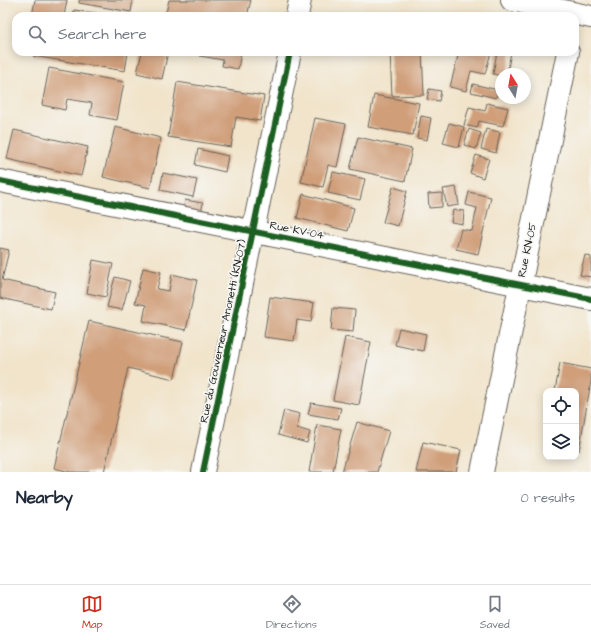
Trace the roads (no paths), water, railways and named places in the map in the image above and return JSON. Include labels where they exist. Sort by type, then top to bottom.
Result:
[{"type":"street","points":[[298,12],[300,0]]},
{"type":"street","points":[[512,0],[580,12]]},
{"type":"street","name":"Rue du Gouverneur Anonetti (KN-07)","points":[[203,472],[254,232],[289,56]]},
{"type":"street","name":"Rue KN-05","points":[[482,472],[567,56]]},
{"type":"street","name":"Rue KV-04","points":[[0,181],[591,299]]}]
